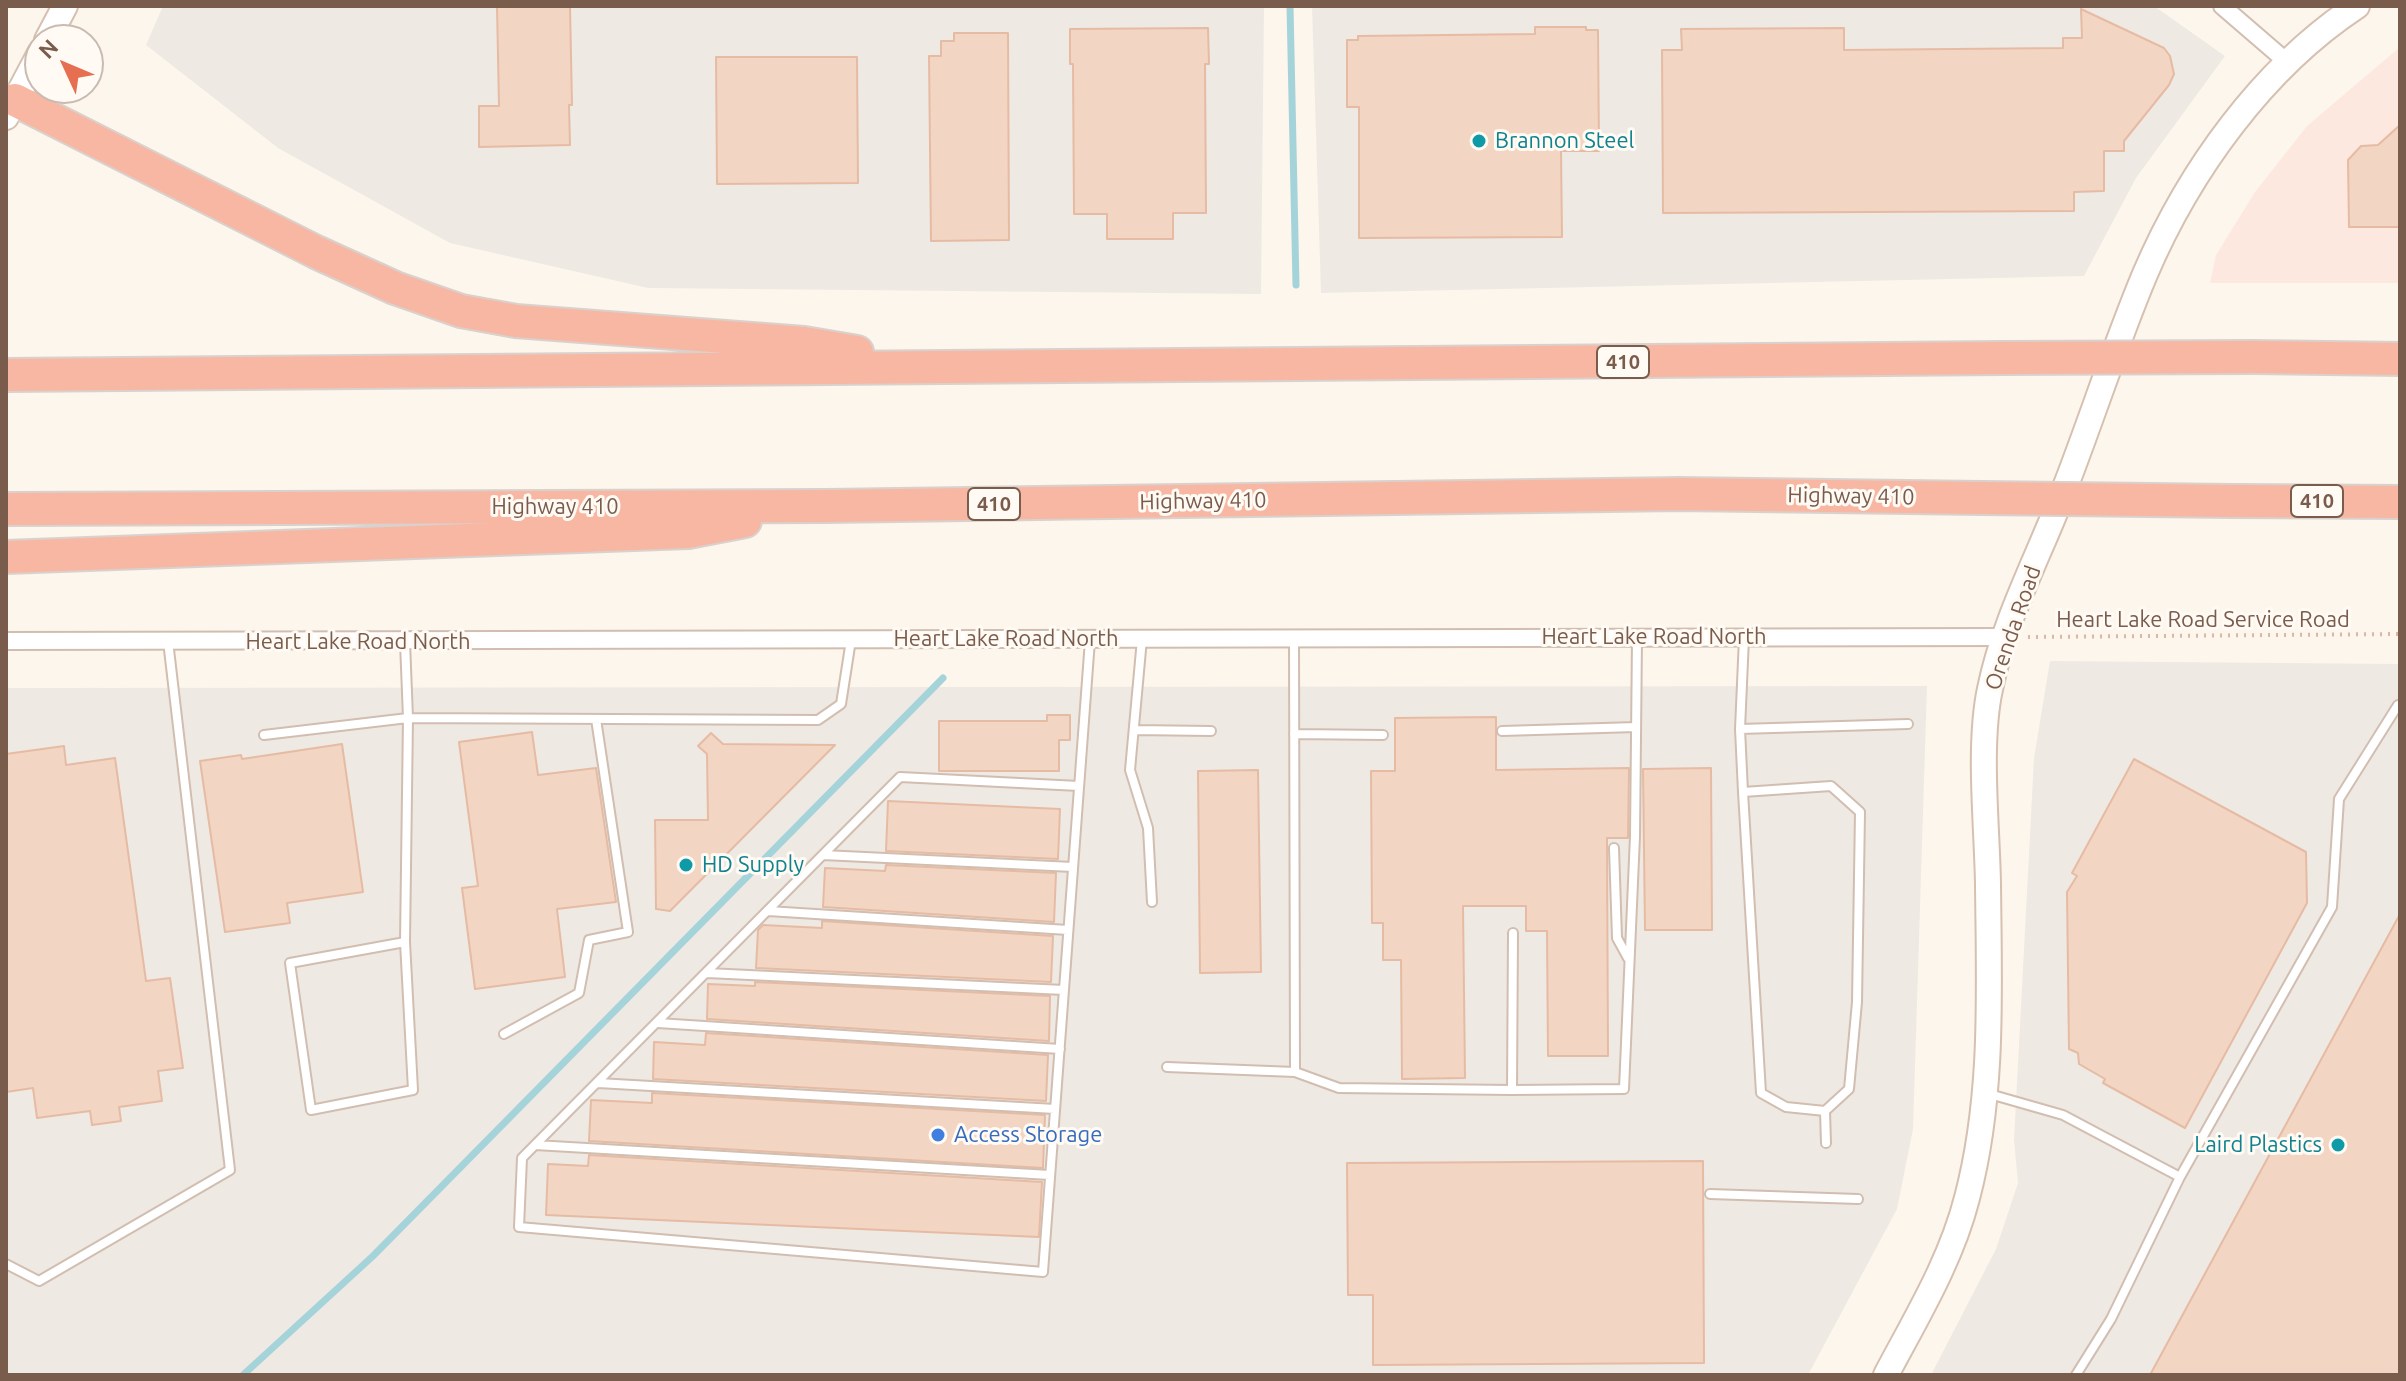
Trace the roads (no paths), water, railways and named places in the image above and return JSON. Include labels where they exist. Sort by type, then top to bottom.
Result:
[{"type":"highway","points":[[10,108],[395,288],[461,311],[516,321],[804,343],[944,366]]},
{"type":"highway","name":"410","points":[[6,375],[2002,358],[2400,359]]},
{"type":"highway","name":"Highway 410","points":[[6,509],[826,506],[1679,494],[2400,502]]},
{"type":"highway","points":[[6,557],[688,532],[826,506]]},
{"type":"street","points":[[55,24],[65,6]]},
{"type":"street","points":[[2222,6],[2287,62]]},
{"type":"street","name":"Orenda Road","points":[[1886,1375],[1944,1265],[1967,1200],[1979,1143],[1989,1037],[1985,744],[1989,690],[2005,637],[2066,487],[2146,272],[2180,204],[2219,144],[2287,62],[2357,6]]},
{"type":"street","points":[[10,108],[24,82]]},
{"type":"street","name":"Heart Lake Road North","points":[[6,641],[2005,637]]},
{"type":"lane","points":[[1167,1067],[1295,1072],[1339,1088],[1624,1089],[1635,836],[1637,637]]},
{"type":"lane","points":[[1743,792],[1831,786],[1860,812],[1857,1002],[1849,1089],[1825,1111],[1786,1107],[1761,1093],[1743,792],[1740,729],[1744,637]]},
{"type":"lane","points":[[1294,638],[1295,1072]]},
{"type":"lane","points":[[264,735],[408,718],[818,720],[841,704],[851,639]]},
{"type":"lane","points":[[1079,786],[900,777],[522,1158],[519,1227],[1043,1272],[1090,639]]},
{"type":"lane","points":[[1142,639],[1130,770],[1148,828],[1152,902]]},
{"type":"lane","points":[[6,1264],[39,1281],[230,1170],[168,641]]},
{"type":"lane","points":[[405,642],[408,718],[405,942],[413,1090],[311,1110],[290,963],[405,942]]},
{"type":"lane","points":[[2076,1375],[2111,1319],[2180,1177],[2332,907],[2339,799],[2400,705]]},
{"type":"lane","points":[[504,1034],[579,993],[589,940],[628,932],[596,719]]},
{"type":"lane","points":[[1740,729],[1908,724]]},
{"type":"lane","points":[[1502,731],[1636,727]]},
{"type":"lane","points":[[1134,730],[1211,731]]},
{"type":"lane","points":[[1294,734],[1383,735]]},
{"type":"lane","points":[[1614,848],[1617,938],[1628,959]]},
{"type":"lane","points":[[823,855],[1073,867]]},
{"type":"lane","points":[[768,911],[1068,930]]},
{"type":"lane","points":[[1512,1090],[1513,933]]},
{"type":"lane","points":[[707,973],[1064,990]]},
{"type":"lane","points":[[658,1023],[1060,1049]]},
{"type":"lane","points":[[598,1083],[1055,1109]]},
{"type":"lane","points":[[1984,1093],[2063,1115],[2180,1177]]},
{"type":"lane","points":[[1825,1111],[1826,1143]]},
{"type":"lane","points":[[535,1145],[1050,1175]]},
{"type":"lane","points":[[1710,1194],[1858,1199]]},
{"type":"waterway","points":[[1290,6],[1296,285]]},
{"type":"waterway","points":[[243,1375],[373,1256],[943,678]]},
{"type":"place","name":"Brannon Steel","points":[[1479,141]]},
{"type":"place","name":"HD Supply","points":[[686,865]]},
{"type":"place","name":"Access Storage","points":[[938,1135]]},
{"type":"place","name":"Laird Plastics","points":[[2338,1145]]}]
